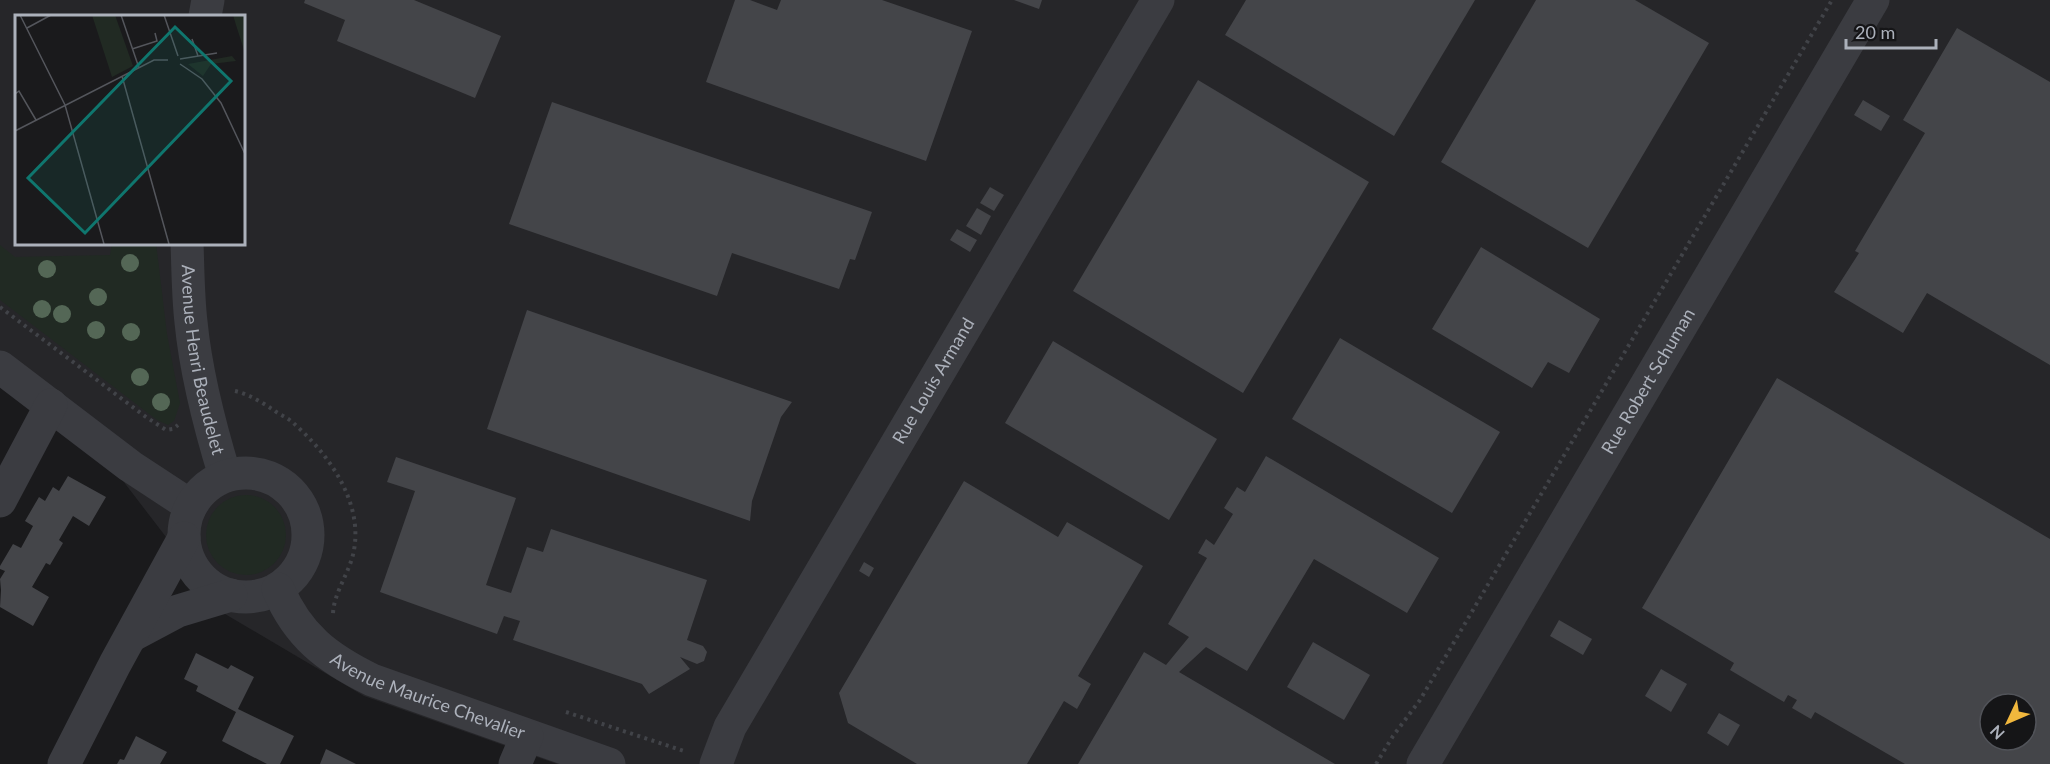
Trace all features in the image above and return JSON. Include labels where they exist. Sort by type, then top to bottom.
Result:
[{"type":"street","points":[[205,15],[208,0]]},
{"type":"street","name":"Rue Louis Armand","points":[[716,763],[736,717],[1158,0]]},
{"type":"street","name":"Rue Robert Schuman","points":[[1423,764],[1873,0]]},
{"type":"street","name":"Avenue Henri Beaudelet","points":[[187,244],[191,321],[203,390],[225,476]]},
{"type":"street","points":[[0,367],[130,466],[191,507]]},
{"type":"street","points":[[0,501],[51,405]]},
{"type":"street","points":[[245,473],[274,480],[283,485],[297,500],[306,518],[308,539],[304,558],[293,576],[278,589],[255,597],[231,595],[213,587],[198,574],[191,564],[184,538],[185,522],[199,494],[211,483],[225,476],[245,473]]},
{"type":"street","points":[[64,764],[115,664],[184,538]]},
{"type":"street","name":"Avenue Maurice Chevalier","points":[[278,589],[286,609],[303,632],[345,667],[521,750],[609,764]]},
{"type":"street","points":[[131,636],[178,610],[231,595]]},
{"type":"path","points":[[1376,764],[1393,736],[1420,700],[1832,0]]},
{"type":"path","points":[[0,307],[166,430],[173,429],[181,420],[185,393],[223,388],[239,391],[289,419],[314,445],[337,475],[345,488],[354,517],[355,543],[349,569],[334,604],[333,624]]},
{"type":"path","points":[[557,710],[716,763]]},
{"type":"shaded area","points":[[0,0],[2050,0],[2050,764],[557,764],[364,696],[225,614],[120,477],[0,384]]},
{"type":"shaded area","points":[[112,244],[156,244],[167,334],[180,403],[174,421],[168,425],[157,420],[0,300],[0,245],[15,257],[110,255]]},
{"type":"shaded area","points":[[238,495],[254,495],[275,506],[286,527],[286,543],[275,564],[254,575],[238,575],[224,569],[212,557],[206,543],[206,527],[212,513],[224,501]]},
{"type":"building","points":[[305,0],[414,0],[501,36],[475,98],[337,41],[345,20],[304,3]]},
{"type":"building","points":[[735,0],[750,0],[777,10],[781,0],[882,0],[972,31],[926,161],[706,82]]},
{"type":"building","points":[[1014,0],[1042,0],[1039,9]]},
{"type":"building","points":[[1246,0],[1475,0],[1394,136],[1225,35]]},
{"type":"building","points":[[1536,0],[1635,0],[1709,43],[1588,248],[1441,162]]},
{"type":"building","points":[[1957,28],[2050,82],[2050,365],[1927,293],[1903,333],[1834,292],[1859,253],[1855,251],[1925,133],[1903,120]]},
{"type":"building","points":[[1198,80],[1369,182],[1243,393],[1073,291]]},
{"type":"building","points":[[1863,100],[1890,116],[1881,131],[1854,115]]},
{"type":"building","points":[[552,102],[872,212],[855,260],[850,259],[839,289],[732,253],[717,296],[509,224]]},
{"type":"building","points":[[990,187],[1004,195],[994,211],[980,203]]},
{"type":"building","points":[[977,208],[991,216],[981,235],[966,226]]},
{"type":"building","points":[[957,229],[977,240],[970,252],[950,240]]},
{"type":"building","points":[[1481,247],[1600,319],[1569,373],[1548,362],[1532,388],[1432,329]]},
{"type":"building","points":[[527,310],[792,402],[781,417],[752,501],[750,521],[487,429]]},
{"type":"building","points":[[1340,338],[1500,432],[1452,513],[1292,419]]},
{"type":"building","points":[[1053,341],[1217,439],[1169,520],[1005,423]]},
{"type":"building","points":[[1777,378],[2050,539],[2050,764],[1905,764],[1815,712],[1811,719],[1792,708],[1797,700],[1788,695],[1784,702],[1730,670],[1734,663],[1642,608]]},
{"type":"building","points":[[1266,456],[1439,558],[1407,613],[1314,559],[1247,671],[1206,647],[1179,672],[1335,764],[1078,764],[1144,652],[1166,665],[1189,637],[1168,624],[1207,558],[1198,553],[1206,539],[1214,545],[1233,514],[1224,508],[1237,487],[1245,492]]},
{"type":"building","points":[[396,457],[516,498],[486,585],[511,593],[527,547],[543,552],[551,529],[707,580],[687,640],[703,646],[707,652],[704,661],[697,664],[680,657],[690,669],[649,694],[642,684],[513,640],[520,621],[504,616],[497,634],[380,592],[415,491],[387,482]]},
{"type":"building","points":[[68,476],[106,497],[89,526],[73,516],[59,540],[63,543],[50,565],[46,563],[32,587],[49,597],[33,626],[0,607],[0,579],[5,571],[0,569],[0,566],[13,544],[21,548],[33,526],[25,521],[39,497],[45,501],[53,487],[59,491]]},
{"type":"building","points":[[964,481],[1058,537],[1067,522],[1143,566],[1078,676],[1091,684],[1077,709],[1064,701],[1027,764],[917,764],[848,723],[839,693]]},
{"type":"building","points":[[864,562],[874,568],[869,577],[859,571]]},
{"type":"building","points":[[1559,620],[1592,639],[1583,655],[1550,636]]},
{"type":"building","points":[[1313,642],[1370,675],[1344,720],[1287,687]]},
{"type":"building","points":[[196,653],[228,669],[231,665],[254,677],[238,709],[294,736],[280,764],[267,764],[222,741],[236,712],[196,691],[198,686],[184,679]]},
{"type":"building","points":[[1661,669],[1687,684],[1671,712],[1645,696]]},
{"type":"building","points":[[1719,713],[1740,725],[1728,746],[1707,733]]},
{"type":"building","points":[[136,736],[167,752],[160,764],[117,764],[120,759],[124,760]]},
{"type":"building","points":[[326,749],[356,764],[320,764]]}]
